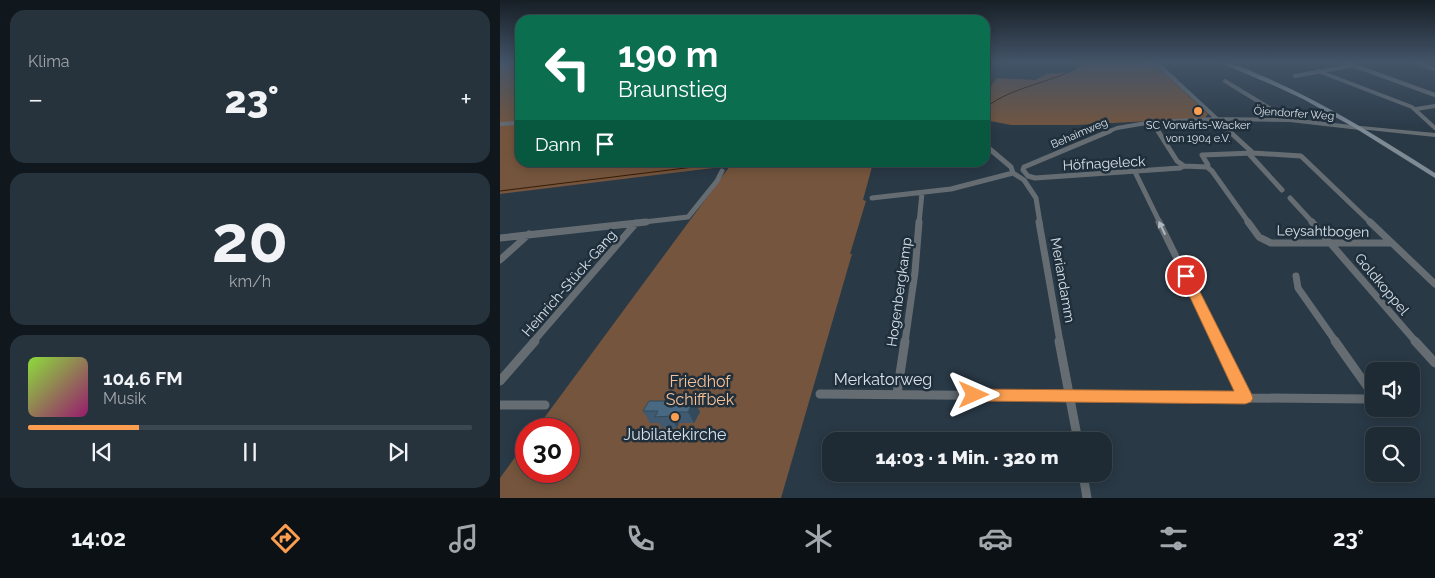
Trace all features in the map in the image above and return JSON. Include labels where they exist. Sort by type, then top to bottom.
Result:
[{"type":"main road","points":[[1278,85],[1297,93],[1361,128],[1435,176]]},
{"type":"street","points":[[1181,85],[1253,153]]},
{"type":"street","points":[[1232,85],[1290,120]]},
{"type":"street","points":[[1353,85],[1416,109],[1435,128]]},
{"type":"street","points":[[1408,85],[1435,95]]},
{"type":"street","points":[[1416,109],[1435,106]]},
{"type":"street","name":"Öjendorfer Weg","points":[[1152,122],[1217,119],[1290,120],[1435,135]]},
{"type":"street","points":[[1152,122],[1176,161],[1184,166]]},
{"type":"street","name":"Behaimweg","points":[[1026,174],[1022,170],[1024,167],[1117,128],[1152,122]]},
{"type":"street","points":[[500,124],[515,123]]},
{"type":"street","name":"Meriandamm","points":[[990,150],[1012,167],[1013,173],[1024,180],[1036,198],[1046,268],[1076,432]]},
{"type":"street","points":[[1253,153],[1250,154],[1282,190]]},
{"type":"street","points":[[1207,168],[1208,165],[1202,157],[1203,155],[1253,153],[1296,155],[1305,158],[1435,284]]},
{"type":"street","name":"Höfnageleck","points":[[1026,174],[1035,178],[1176,170],[1184,166],[1207,168]]},
{"type":"street","name":"Leysahtbogen","points":[[1207,168],[1212,171],[1259,237],[1264,241],[1271,243],[1392,244]]},
{"type":"street","points":[[500,238],[688,217],[717,181],[722,170]]},
{"type":"street","points":[[1135,172],[1245,398]]},
{"type":"street","points":[[872,198],[957,188],[1013,173]]},
{"type":"street","name":"Hogenbergkamp","points":[[897,394],[915,272],[922,193]]},
{"type":"street","name":"Goldkoppel","points":[[1290,198],[1435,364]]},
{"type":"street","name":"Heinrich-Stück-Gang","points":[[500,381],[636,223]]},
{"type":"street","points":[[500,260],[529,234]]},
{"type":"street","name":"Merkatorweg","points":[[820,394],[1367,399],[1372,395],[1298,288],[1296,276]]},
{"type":"street","points":[[500,405],[545,405]]},
{"type":"street","points":[[1084,482],[1087,498]]},
{"type":"green space","name":"Friedhof Schiffbek","points":[[500,85],[515,85],[515,167],[722,167],[500,194]]},
{"type":"green space","points":[[992,85],[1177,85],[1208,114],[1205,118],[1076,125],[1011,125],[990,121]]},
{"type":"green space","name":"Friedhof Schiffbek","points":[[729,167],[872,167],[863,200],[866,201],[850,254],[852,254],[781,498],[500,498],[500,478],[515,457],[515,483],[580,483],[580,418],[544,418]]},
{"type":"building","points":[[669,397],[677,397],[676,399],[680,399],[679,401],[694,400],[688,412],[673,412],[671,416],[655,417],[658,411],[643,411],[649,401],[664,401]]},
{"type":"waterway","points":[[990,105],[1009,94],[1033,85]]},
{"type":"waterway","points":[[500,191],[694,167]]},
{"type":"place","name":"SC Vorwärts-Wacker von 1904 e.V.","points":[[1198,111]]},
{"type":"place","name":"Jubilatekirche","points":[[675,417]]},
{"type":"route","points":[[974,395],[1245,398],[1186,276]]}]
